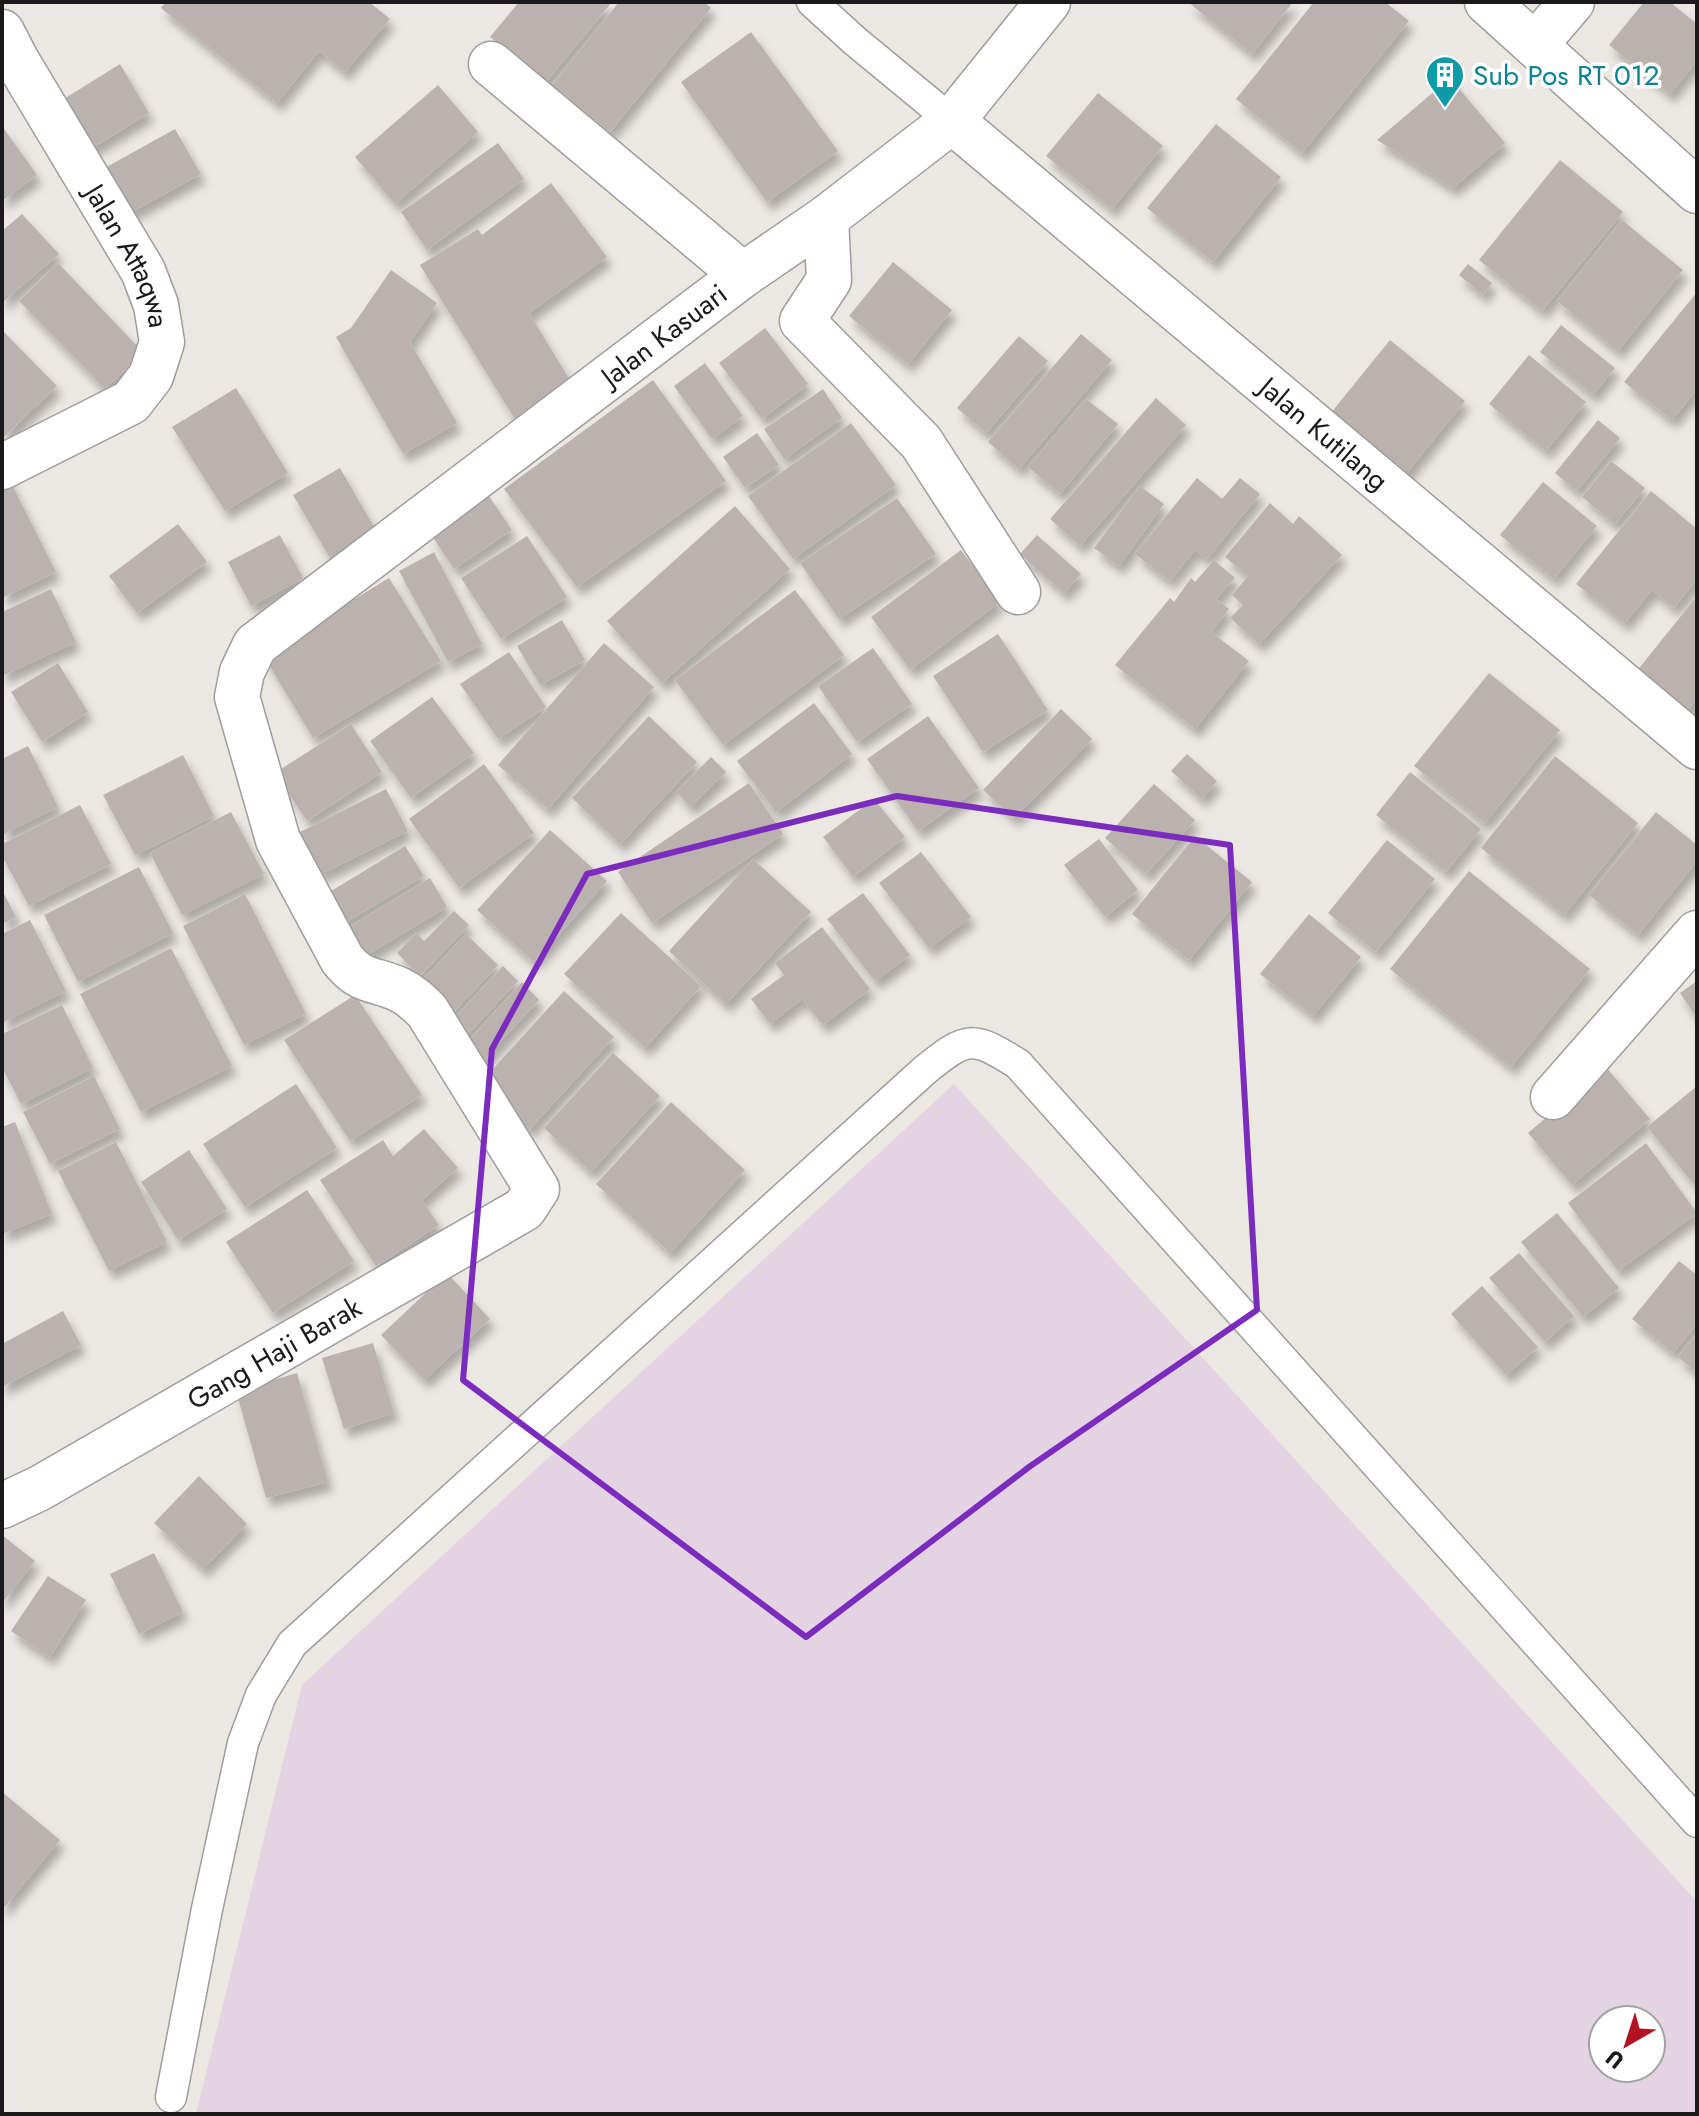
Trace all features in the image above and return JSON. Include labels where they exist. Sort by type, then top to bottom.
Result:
[{"type":"street","name":"Jalan Kasuari","points":[[537,1189],[427,1011],[399,989],[351,971],[342,959],[278,840],[237,697],[242,672],[255,645],[743,275],[826,218],[952,121],[1048,2]]},
{"type":"street","points":[[1487,2],[1697,191]]},
{"type":"street","points":[[1535,45],[1572,2]]},
{"type":"street","name":"Jalan Attaqwa","points":[[2,467],[131,402],[151,376],[162,342],[156,305],[143,271],[7,54]]},
{"type":"street","points":[[491,64],[743,275]]},
{"type":"street","name":"Jalan Kutilang","points":[[952,121],[1697,747]]},
{"type":"street","points":[[826,218],[829,280],[802,321],[921,442],[1018,592]]},
{"type":"street","points":[[1553,1097],[1697,933]]},
{"type":"street","name":"Gang Haji Barak","points":[[2,1506],[40,1488],[524,1209],[537,1189]]},
{"type":"lane","points":[[812,2],[952,121]]},
{"type":"lane","points":[[171,2097],[243,1743],[261,1695],[292,1644],[925,1070],[954,1047],[973,1042],[997,1051],[1018,1064],[1697,1822]]},
{"type":"highlighted area","points":[[897,796],[1230,845],[1257,1310],[1029,1467],[806,1637],[463,1380],[492,1049],[587,874]]},
{"type":"shaded area","points":[[954,1084],[1697,1902],[1697,2114],[196,2114],[302,1685]]},
{"type":"building","points":[[166,2],[369,2],[390,19],[345,72],[319,51],[277,103],[161,8]]},
{"type":"building","points":[[519,2],[612,2],[546,82],[490,37]]},
{"type":"building","points":[[619,2],[704,2],[711,8],[610,132],[552,85]]},
{"type":"building","points":[[1188,2],[1293,2],[1252,54]]},
{"type":"building","points":[[1314,2],[1385,2],[1409,21],[1302,153],[1236,99]]},
{"type":"building","points":[[1644,2],[1670,2],[1697,24],[1697,61],[1670,94],[1609,45]]},
{"type":"building","points":[[751,32],[838,151],[767,202],[681,82]]},
{"type":"building","points":[[120,64],[149,113],[89,150],[59,102]]},
{"type":"building","name":"Sub Pos RT 012","points":[[1450,78],[1505,143],[1453,188],[1377,140]]},
{"type":"building","points":[[438,85],[478,132],[395,204],[355,157]]},
{"type":"building","points":[[1098,93],[1163,146],[1112,209],[1046,156]]},
{"type":"building","points":[[1216,124],[1281,177],[1213,262],[1147,208]]},
{"type":"building","points":[[2,126],[37,175],[2,201]]},
{"type":"building","points":[[175,129],[201,174],[128,214],[103,169]]},
{"type":"building","points":[[498,143],[524,179],[427,250],[401,212]]},
{"type":"building","points":[[1560,160],[1623,212],[1542,311],[1479,260]]},
{"type":"building","points":[[551,183],[607,257],[529,313],[573,385],[516,421],[420,265],[478,229],[482,235]]},
{"type":"building","points":[[22,214],[59,254],[2,303],[2,231]]},
{"type":"building","points":[[1622,220],[1683,270],[1618,351],[1557,301]]},
{"type":"building","points":[[893,262],[952,310],[908,364],[849,316]]},
{"type":"building","points":[[58,263],[143,352],[105,389],[19,301]]},
{"type":"building","points":[[1468,264],[1492,283],[1483,295],[1459,275]]},
{"type":"building","points":[[391,270],[437,303],[410,342],[457,423],[403,454],[336,337],[351,328]]},
{"type":"building","points":[[1697,292],[1697,389],[1672,420],[1624,382]]},
{"type":"building","points":[[1561,325],[1615,368],[1593,395],[1540,352]]},
{"type":"building","points":[[765,328],[808,384],[762,419],[719,363]]},
{"type":"building","points":[[2,330],[57,386],[2,439]]},
{"type":"building","points":[[1081,334],[1112,360],[1019,469],[988,442]]},
{"type":"building","points":[[1019,336],[1048,361],[986,433],[957,408]]},
{"type":"building","points":[[1390,340],[1465,401],[1405,475],[1330,414]]},
{"type":"building","points":[[1529,355],[1586,402],[1546,451],[1489,404]]},
{"type":"building","points":[[705,363],[743,416],[712,439],[674,386]]},
{"type":"building","points":[[653,380],[726,481],[577,587],[504,489]]},
{"type":"building","points":[[236,388],[288,473],[225,511],[172,427]]},
{"type":"building","points":[[823,389],[842,418],[784,459],[764,429]]},
{"type":"building","points":[[1156,398],[1186,425],[1080,546],[1050,519]]},
{"type":"building","points":[[1086,399],[1118,424],[1060,494],[1028,467]]},
{"type":"building","points":[[1598,420],[1620,438],[1577,491],[1555,473]]},
{"type":"building","points":[[851,423],[896,485],[793,559],[748,496]]},
{"type":"building","points":[[757,433],[779,465],[745,488],[723,457]]},
{"type":"building","points":[[1611,461],[1645,488],[1615,524],[1582,497]]},
{"type":"building","points":[[340,468],[382,541],[336,568],[293,495]]},
{"type":"building","points":[[6,473],[56,572],[2,598],[2,475]]},
{"type":"building","points":[[1197,478],[1222,499],[1240,478],[1260,494],[1207,559],[1195,550],[1170,581],[1135,554]]},
{"type":"building","points":[[1543,482],[1597,526],[1554,579],[1500,535]]},
{"type":"building","points":[[1140,486],[1164,504],[1119,566],[1094,548]]},
{"type":"building","points":[[1651,491],[1697,529],[1697,579],[1674,608],[1652,590],[1625,623],[1576,584]]},
{"type":"building","points":[[489,496],[512,530],[454,569],[432,536]]},
{"type":"building","points":[[897,498],[936,554],[839,619],[800,563]]},
{"type":"building","points":[[1270,503],[1293,524],[1299,516],[1342,555],[1259,644],[1230,618],[1243,605],[1232,595],[1248,576],[1225,557]]},
{"type":"building","points":[[735,506],[790,569],[662,683],[607,621]]},
{"type":"building","points":[[178,524],[207,562],[137,613],[109,576]]},
{"type":"building","points":[[280,535],[303,578],[251,606],[228,562]]},
{"type":"building","points":[[1037,535],[1081,574],[1064,593],[1020,554]]},
{"type":"building","points":[[527,536],[567,597],[501,639],[461,578]]},
{"type":"building","points":[[961,550],[1000,602],[910,670],[871,617]]},
{"type":"building","points":[[434,552],[482,644],[448,662],[399,571]]},
{"type":"building","points":[[1214,560],[1235,578],[1216,599],[1229,609],[1211,632],[1249,661],[1195,729],[1115,665],[1170,598],[1174,602],[1191,578],[1195,582]]},
{"type":"building","points":[[389,578],[441,661],[313,738],[263,655]]},
{"type":"building","points":[[51,589],[76,642],[2,676],[2,612]]},
{"type":"building","points":[[795,590],[844,655],[723,745],[675,680]]},
{"type":"building","points":[[1697,596],[1697,698],[1678,722],[1628,682]]},
{"type":"building","points":[[562,620],[585,660],[540,685],[517,646]]},
{"type":"building","points":[[998,634],[1048,710],[983,752],[933,676]]},
{"type":"building","points":[[604,643],[654,687],[548,809],[498,765]]},
{"type":"building","points":[[873,648],[912,704],[857,742],[818,686]]},
{"type":"building","points":[[509,652],[546,707],[498,739],[460,684]]},
{"type":"building","points":[[58,663],[88,712],[42,742],[11,692]]},
{"type":"building","points":[[1489,673],[1560,730],[1485,823],[1414,766]]},
{"type":"building","points":[[432,697],[474,753],[411,798],[370,741]]},
{"type":"building","points":[[814,703],[852,754],[776,812],[737,761]]},
{"type":"building","points":[[1061,709],[1092,739],[1014,818],[983,790]]},
{"type":"building","points":[[649,716],[697,762],[620,844],[572,798]]},
{"type":"building","points":[[928,716],[979,788],[918,831],[867,759]]},
{"type":"building","points":[[351,724],[382,772],[307,821],[275,773]]},
{"type":"building","points":[[28,746],[58,807],[2,835],[2,759]]},
{"type":"building","points":[[1187,754],[1217,781],[1202,799],[1171,771]]},
{"type":"building","points":[[183,755],[214,816],[135,855],[103,795]]},
{"type":"building","points":[[1555,756],[1638,823],[1564,915],[1481,848]]},
{"type":"building","points":[[711,757],[726,772],[691,807],[676,792]]},
{"type":"building","points":[[484,764],[534,833],[459,888],[409,819]]},
{"type":"building","points":[[1410,772],[1481,829],[1446,872],[1376,815]]},
{"type":"building","points":[[749,783],[783,834],[652,923],[618,872]]},
{"type":"building","points":[[1154,784],[1195,820],[1146,874],[1105,838]]},
{"type":"building","points":[[386,789],[408,831],[319,875],[298,833]]},
{"type":"building","points":[[874,799],[905,837],[853,877],[823,837]]},
{"type":"building","points":[[80,805],[111,864],[29,906],[2,856],[2,844]]},
{"type":"building","points":[[231,812],[264,874],[182,915],[150,853]]},
{"type":"building","points":[[1656,812],[1697,845],[1697,861],[1638,935],[1589,895]]},
{"type":"building","points":[[550,830],[607,881],[534,962],[477,910]]},
{"type":"building","points":[[1195,836],[1252,882],[1189,960],[1132,914]]},
{"type":"building","points":[[1099,839],[1138,890],[1105,917],[1064,865]]},
{"type":"building","points":[[1387,840],[1435,879],[1376,952],[1328,913]]},
{"type":"building","points":[[405,846],[424,876],[336,928],[318,899]]},
{"type":"building","points":[[921,852],[971,917],[929,948],[879,883]]},
{"type":"building","points":[[753,859],[811,912],[726,1004],[669,951]]},
{"type":"building","points":[[139,867],[173,933],[78,982],[44,915]]},
{"type":"building","points":[[1469,871],[1590,969],[1511,1067],[1390,969]]},
{"type":"building","points":[[430,878],[447,907],[355,962],[338,934]]},
{"type":"building","points":[[2,890],[16,917],[2,924]]},
{"type":"building","points":[[863,893],[910,955],[875,981],[827,919]]},
{"type":"building","points":[[245,894],[306,1014],[244,1045],[183,926]]},
{"type":"building","points":[[454,911],[469,925],[420,976],[397,953],[416,933],[424,941]]},
{"type":"building","points":[[621,913],[701,986],[645,1048],[564,974]]},
{"type":"building","points":[[1309,914],[1361,957],[1313,1016],[1260,974]]},
{"type":"building","points":[[30,920],[66,991],[2,1023],[2,934]]},
{"type":"building","points":[[822,927],[870,989],[823,1025],[802,999],[770,1024],[751,999],[784,975],[775,963]]},
{"type":"building","points":[[466,934],[498,965],[449,1017],[416,987]]},
{"type":"building","points":[[171,948],[232,1066],[141,1112],[80,994]]},
{"type":"building","points":[[503,966],[518,981],[464,1038],[449,1024]]},
{"type":"building","points":[[1697,981],[1697,1018],[1680,993]]},
{"type":"building","points":[[522,982],[539,1000],[479,1065],[461,1049]]},
{"type":"building","points":[[564,991],[614,1037],[529,1130],[479,1084]]},
{"type":"building","points":[[355,995],[422,1095],[350,1141],[284,1040]]},
{"type":"building","points":[[62,1005],[93,1068],[21,1104],[2,1067],[2,1034]]},
{"type":"building","points":[[613,1053],[660,1096],[591,1172],[544,1128]]},
{"type":"building","points":[[1606,1067],[1650,1119],[1572,1185],[1528,1133]]},
{"type":"building","points":[[94,1076],[120,1129],[50,1164],[23,1112]]},
{"type":"building","points":[[296,1084],[337,1148],[245,1207],[203,1144]]},
{"type":"building","points":[[1697,1086],[1697,1188],[1647,1127]]},
{"type":"building","points":[[671,1102],[745,1170],[670,1253],[596,1184]]},
{"type":"building","points":[[15,1122],[52,1214],[2,1234],[2,1127]]},
{"type":"building","points":[[424,1129],[458,1168],[422,1200],[439,1225],[376,1266],[320,1180],[383,1140],[393,1156]]},
{"type":"building","points":[[116,1142],[167,1242],[109,1271],[58,1171]]},
{"type":"building","points":[[1646,1143],[1697,1213],[1618,1271],[1568,1203]]},
{"type":"building","points":[[189,1150],[227,1209],[178,1240],[141,1182]]},
{"type":"building","points":[[307,1190],[354,1261],[273,1313],[226,1242]]},
{"type":"building","points":[[1557,1213],[1619,1288],[1583,1317],[1521,1242]]},
{"type":"building","points":[[1519,1253],[1574,1316],[1545,1342],[1489,1278]]},
{"type":"building","points":[[1679,1261],[1697,1275],[1697,1324],[1673,1353],[1632,1319]]},
{"type":"building","points":[[447,1273],[490,1319],[424,1380],[381,1335]]},
{"type":"building","points":[[1482,1286],[1538,1347],[1506,1375],[1451,1314]]},
{"type":"building","points":[[63,1311],[81,1345],[2,1387],[2,1344]]},
{"type":"building","points":[[1697,1334],[1697,1373],[1678,1357]]},
{"type":"building","points":[[373,1343],[394,1413],[344,1429],[322,1358]]},
{"type":"building","points":[[297,1373],[328,1482],[266,1498],[236,1391]]},
{"type":"building","points":[[199,1476],[247,1524],[203,1569],[154,1523]]},
{"type":"building","points":[[2,1535],[35,1561],[2,1603]]},
{"type":"building","points":[[154,1553],[183,1612],[139,1634],[110,1574]]},
{"type":"building","points":[[48,1576],[86,1600],[50,1657],[11,1631]]},
{"type":"building","points":[[2,1792],[60,1840],[2,1910]]},
{"type":"place","name":"Sub Pos RT 012","points":[[1445,109]]}]
